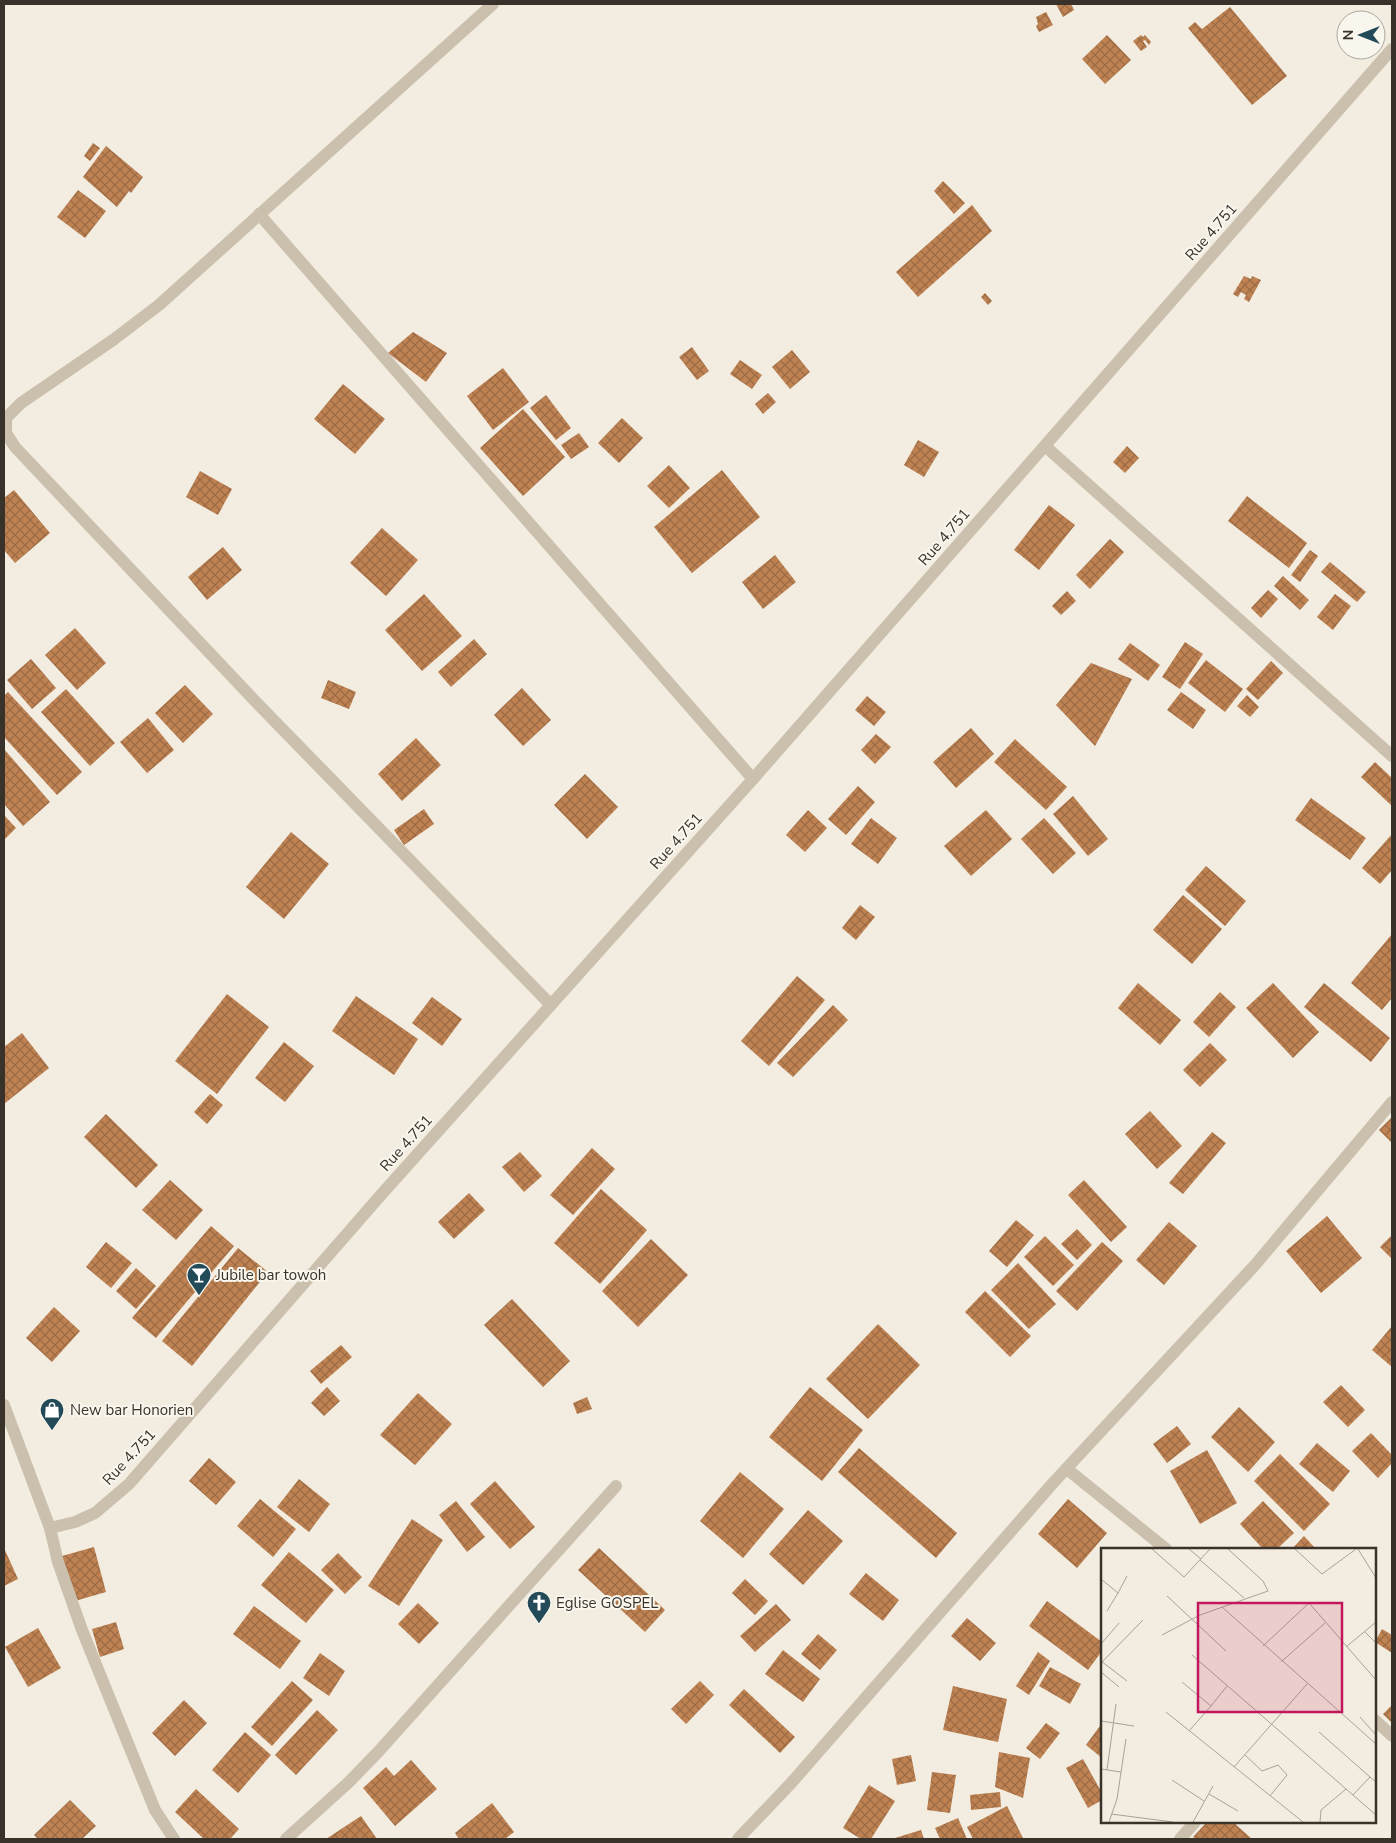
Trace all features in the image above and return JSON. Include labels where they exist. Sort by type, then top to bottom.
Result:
[{"type":"street","points":[[493,4],[159,305],[114,340],[21,403],[6,418],[6,433],[15,447],[255,701],[551,1005]]},
{"type":"street","name":"Rue 4.751","points":[[50,1528],[75,1522],[95,1514],[129,1484],[380,1196],[753,779],[1392,49]]},
{"type":"street","points":[[259,214],[450,430],[615,623],[753,779]]},
{"type":"street","points":[[1045,446],[1392,756]]},
{"type":"street","points":[[738,1839],[793,1782],[1067,1469],[1255,1265],[1392,1102]]},
{"type":"street","points":[[4,1405],[50,1528],[58,1562],[82,1630],[155,1810],[174,1839]]},
{"type":"street","points":[[1067,1469],[1165,1548]]},
{"type":"street","points":[[286,1839],[349,1782],[379,1751],[616,1486]]},
{"type":"street","points":[[1376,1721],[1392,1736]]},
{"type":"street","points":[[1180,1839],[1194,1823]]},
{"type":"building","points":[[1056,4],[1071,4],[1074,10],[1063,17]]},
{"type":"building","points":[[1230,7],[1287,76],[1252,105],[1188,28],[1195,22],[1202,29]]},
{"type":"building","points":[[1046,12],[1053,25],[1039,32],[1036,26],[1038,24],[1036,17]]},
{"type":"building","points":[[1107,35],[1131,60],[1105,84],[1082,59]]},
{"type":"building","points":[[1141,35],[1143,37],[1145,35],[1151,42],[1149,45],[1145,40],[1143,41],[1147,47],[1141,51],[1133,41]]},
{"type":"building","points":[[93,143],[100,148],[90,161],[84,156]]},
{"type":"building","points":[[106,146],[143,177],[117,207],[83,177]]},
{"type":"building","points":[[943,181],[965,203],[954,214],[934,191]]},
{"type":"building","points":[[78,190],[106,211],[85,238],[57,217]]},
{"type":"building","points":[[972,205],[992,231],[918,297],[896,272]]},
{"type":"building","points":[[1244,276],[1251,279],[1252,276],[1261,280],[1249,302],[1244,299],[1246,295],[1241,292],[1238,297],[1233,294]]},
{"type":"building","points":[[985,293],[992,301],[988,305],[981,297]]},
{"type":"building","points":[[413,332],[447,353],[426,382],[388,353]]},
{"type":"building","points":[[692,347],[709,371],[697,380],[679,357]]},
{"type":"building","points":[[792,350],[810,372],[790,389],[772,367]]},
{"type":"building","points":[[740,360],[762,375],[752,389],[730,374]]},
{"type":"building","points":[[503,368],[529,402],[493,430],[467,396]]},
{"type":"building","points":[[343,384],[385,419],[355,454],[314,419]]},
{"type":"building","points":[[768,393],[776,402],[763,414],[755,404]]},
{"type":"building","points":[[546,395],[571,428],[556,440],[530,408]]},
{"type":"building","points":[[523,409],[565,457],[523,496],[480,448]]},
{"type":"building","points":[[622,418],[643,438],[619,463],[598,443]]},
{"type":"building","points":[[579,433],[589,447],[571,459],[561,445]]},
{"type":"building","points":[[918,440],[939,452],[924,477],[904,465]]},
{"type":"building","points":[[1127,446],[1139,458],[1125,473],[1113,462]]},
{"type":"building","points":[[669,465],[690,488],[669,508],[647,486]]},
{"type":"building","points":[[722,470],[760,517],[692,573],[654,527]]},
{"type":"building","points":[[200,471],[232,489],[218,515],[186,497]]},
{"type":"building","points":[[14,490],[50,533],[15,563],[4,550],[4,498]]},
{"type":"building","points":[[1247,496],[1307,543],[1289,568],[1228,521]]},
{"type":"building","points":[[1049,505],[1075,525],[1039,570],[1014,550]]},
{"type":"building","points":[[382,528],[418,560],[386,596],[350,563]]},
{"type":"building","points":[[1110,539],[1124,552],[1090,589],[1076,575]]},
{"type":"building","points":[[223,547],[242,570],[207,600],[188,577]]},
{"type":"building","points":[[1310,550],[1318,556],[1300,582],[1291,575]]},
{"type":"building","points":[[775,555],[796,582],[763,609],[742,582]]},
{"type":"building","points":[[1330,562],[1366,592],[1357,602],[1321,572]]},
{"type":"building","points":[[1283,576],[1309,600],[1300,610],[1274,586]]},
{"type":"building","points":[[1268,590],[1278,599],[1261,618],[1251,608]]},
{"type":"building","points":[[1067,591],[1076,601],[1061,615],[1052,606]]},
{"type":"building","points":[[424,594],[462,636],[422,671],[385,630]]},
{"type":"building","points":[[1335,594],[1351,606],[1333,630],[1317,617]]},
{"type":"building","points":[[75,628],[106,663],[77,690],[45,655]]},
{"type":"building","points":[[474,639],[487,654],[451,687],[438,672]]},
{"type":"building","points":[[1185,642],[1203,654],[1180,689],[1162,677]]},
{"type":"building","points":[[1130,643],[1160,665],[1148,681],[1118,659]]},
{"type":"building","points":[[31,659],[56,688],[32,709],[7,680]]},
{"type":"building","points":[[1206,660],[1243,689],[1225,712],[1188,683]]},
{"type":"building","points":[[1271,661],[1283,673],[1258,700],[1246,689]]},
{"type":"building","points":[[1091,663],[1132,679],[1095,746],[1056,705]]},
{"type":"building","points":[[328,680],[356,692],[349,709],[321,698]]},
{"type":"building","points":[[185,685],[213,714],[183,743],[155,713]]},
{"type":"building","points":[[522,688],[551,720],[523,746],[494,715]]},
{"type":"building","points":[[66,689],[115,743],[90,766],[41,712]]},
{"type":"building","points":[[8,692],[82,772],[57,795],[4,737],[4,696]]},
{"type":"building","points":[[1181,692],[1206,710],[1193,729],[1167,710]]},
{"type":"building","points":[[1247,695],[1259,707],[1250,717],[1237,706]]},
{"type":"building","points":[[867,696],[886,712],[874,726],[855,710]]},
{"type":"building","points":[[148,718],[174,750],[147,773],[120,742]]},
{"type":"building","points":[[971,728],[994,754],[956,788],[933,762]]},
{"type":"building","points":[[876,734],[891,747],[875,764],[861,750]]},
{"type":"building","points":[[416,738],[441,765],[402,801],[378,774]]},
{"type":"building","points":[[1015,739],[1067,787],[1046,810],[994,762]]},
{"type":"building","points":[[4,749],[50,802],[23,826],[4,804]]},
{"type":"building","points":[[1375,762],[1392,778],[1392,806],[1361,777]]},
{"type":"building","points":[[585,774],[618,807],[587,839],[554,805]]},
{"type":"building","points":[[858,786],[875,802],[846,835],[828,819]]},
{"type":"building","points":[[1073,796],[1108,839],[1088,856],[1053,814]]},
{"type":"building","points":[[1311,798],[1366,838],[1350,860],[1295,820]]},
{"type":"building","points":[[424,809],[434,824],[404,845],[394,830]]},
{"type":"building","points":[[808,810],[827,828],[805,852],[786,835]]},
{"type":"building","points":[[986,810],[1012,839],[971,876],[944,846]]},
{"type":"building","points":[[4,815],[16,828],[4,840]]},
{"type":"building","points":[[871,818],[897,838],[878,864],[851,844]]},
{"type":"building","points":[[1044,818],[1076,853],[1053,874],[1021,839]]},
{"type":"building","points":[[291,832],[329,864],[284,919],[246,887]]},
{"type":"building","points":[[1392,834],[1392,870],[1380,884],[1362,868]]},
{"type":"building","points":[[1206,866],[1246,901],[1225,926],[1185,890]]},
{"type":"building","points":[[1183,895],[1222,929],[1192,964],[1153,930]]},
{"type":"building","points":[[860,905],[875,917],[856,940],[842,928]]},
{"type":"building","points":[[1392,934],[1392,998],[1382,1010],[1351,983]]},
{"type":"building","points":[[797,976],[825,1000],[769,1066],[741,1041]]},
{"type":"building","points":[[1138,983],[1181,1020],[1160,1045],[1118,1008]]},
{"type":"building","points":[[1273,983],[1319,1032],[1293,1058],[1246,1008]]},
{"type":"building","points":[[1324,983],[1390,1038],[1371,1062],[1304,1007]]},
{"type":"building","points":[[1220,992],[1236,1007],[1209,1037],[1193,1022]]},
{"type":"building","points":[[227,994],[269,1027],[217,1094],[175,1061]]},
{"type":"building","points":[[356,996],[418,1039],[394,1075],[332,1031]]},
{"type":"building","points":[[432,997],[462,1019],[442,1046],[412,1023]]},
{"type":"building","points":[[833,1005],[848,1020],[793,1077],[777,1063]]},
{"type":"building","points":[[22,1033],[49,1068],[4,1104],[4,1047]]},
{"type":"building","points":[[284,1042],[314,1066],[285,1102],[255,1078]]},
{"type":"building","points":[[1210,1043],[1227,1060],[1200,1087],[1183,1070]]},
{"type":"building","points":[[210,1094],[223,1105],[207,1124],[194,1112]]},
{"type":"building","points":[[1150,1111],[1182,1146],[1157,1169],[1125,1134]]},
{"type":"building","points":[[106,1114],[158,1165],[136,1188],[84,1137]]},
{"type":"building","points":[[1392,1117],[1392,1143],[1379,1130]]},
{"type":"building","points":[[1212,1132],[1226,1143],[1183,1194],[1169,1183]]},
{"type":"building","points":[[592,1148],[615,1169],[573,1215],[550,1195]]},
{"type":"building","points":[[520,1152],[542,1176],[524,1192],[502,1167]]},
{"type":"building","points":[[170,1180],[203,1210],[176,1240],[142,1210]]},
{"type":"building","points":[[1084,1180],[1127,1227],[1111,1242],[1068,1195]]},
{"type":"building","points":[[601,1189],[647,1230],[600,1284],[554,1243]]},
{"type":"building","points":[[469,1193],[485,1210],[454,1239],[438,1222]]},
{"type":"building","points":[[1327,1216],[1362,1258],[1321,1293],[1286,1251]]},
{"type":"building","points":[[1016,1220],[1034,1235],[1007,1267],[989,1251]]},
{"type":"building","points":[[1169,1222],[1197,1246],[1164,1285],[1136,1260]]},
{"type":"building","points":[[211,1226],[234,1246],[156,1338],[132,1318]]},
{"type":"building","points":[[1077,1229],[1092,1245],[1077,1260],[1061,1244]]},
{"type":"building","points":[[1392,1235],[1392,1259],[1380,1247]]},
{"type":"building","points":[[1045,1236],[1074,1265],[1053,1286],[1024,1257]]},
{"type":"building","points":[[651,1239],[688,1275],[638,1327],[602,1291]]},
{"type":"building","points":[[106,1242],[132,1263],[111,1288],[86,1267]]},
{"type":"building","points":[[1102,1242],[1123,1261],[1077,1311],[1056,1291]]},
{"type":"building","points":[[238,1248],[268,1272],[192,1366],[162,1341]]},
{"type":"building","points":[[1018,1263],[1056,1304],[1029,1329],[991,1290]]},
{"type":"building","points":[[136,1268],[156,1286],[136,1309],[116,1291]]},
{"type":"building","points":[[985,1291],[1031,1336],[1010,1357],[965,1312]]},
{"type":"building","points":[[512,1299],[570,1361],[543,1387],[484,1325]]},
{"type":"building","points":[[54,1307],[80,1331],[52,1362],[26,1338]]},
{"type":"building","points":[[878,1324],[920,1365],[868,1419],[826,1379]]},
{"type":"building","points":[[1392,1326],[1392,1367],[1372,1350]]},
{"type":"building","points":[[341,1345],[352,1357],[321,1384],[310,1371]]},
{"type":"building","points":[[1341,1385],[1365,1410],[1348,1427],[1323,1402]]},
{"type":"building","points":[[327,1387],[340,1401],[324,1416],[311,1403]]},
{"type":"building","points":[[810,1387],[863,1430],[822,1481],[769,1437]]},
{"type":"building","points":[[418,1393],[452,1424],[415,1465],[380,1435]]},
{"type":"building","points":[[587,1397],[592,1409],[577,1414],[573,1403]]},
{"type":"building","points":[[1239,1407],[1275,1442],[1248,1472],[1211,1437]]},
{"type":"building","points":[[1177,1426],[1191,1444],[1167,1463],[1153,1444]]},
{"type":"building","points":[[1371,1433],[1392,1455],[1392,1463],[1378,1478],[1352,1451]]},
{"type":"building","points":[[1317,1443],[1350,1471],[1333,1492],[1299,1464]]},
{"type":"building","points":[[859,1448],[957,1533],[936,1558],[838,1472]]},
{"type":"building","points":[[1207,1450],[1237,1503],[1200,1524],[1170,1471]]},
{"type":"building","points":[[1280,1454],[1330,1504],[1304,1531],[1254,1481]]},
{"type":"building","points":[[209,1458],[236,1482],[216,1505],[189,1481]]},
{"type":"building","points":[[740,1472],[784,1509],[743,1558],[700,1521]]},
{"type":"building","points":[[299,1479],[330,1504],[309,1532],[277,1507]]},
{"type":"building","points":[[495,1481],[535,1527],[510,1549],[470,1504]]},
{"type":"building","points":[[260,1499],[296,1529],[273,1557],[237,1526]]},
{"type":"building","points":[[1068,1499],[1107,1533],[1077,1568],[1038,1534]]},
{"type":"building","points":[[456,1501],[485,1537],[467,1552],[439,1515]]},
{"type":"building","points":[[1263,1501],[1294,1533],[1278,1548],[1262,1548],[1240,1524]]},
{"type":"building","points":[[808,1510],[843,1541],[803,1585],[769,1554]]},
{"type":"building","points":[[412,1519],[443,1540],[399,1606],[368,1586]]},
{"type":"building","points":[[1304,1536],[1315,1548],[1293,1548]]},
{"type":"building","points":[[94,1547],[106,1592],[75,1601],[62,1556]]},
{"type":"building","points":[[4,1548],[18,1579],[4,1586]]},
{"type":"building","points":[[599,1548],[665,1610],[645,1632],[578,1570]]},
{"type":"building","points":[[289,1552],[334,1590],[306,1623],[261,1585]]},
{"type":"building","points":[[338,1553],[362,1577],[345,1594],[321,1570]]},
{"type":"building","points":[[866,1573],[899,1600],[883,1621],[849,1594]]},
{"type":"building","points":[[745,1579],[768,1601],[755,1615],[732,1593]]},
{"type":"building","points":[[1047,1601],[1101,1641],[1101,1652],[1088,1670],[1029,1626]]},
{"type":"building","points":[[418,1603],[439,1623],[419,1644],[398,1624]]},
{"type":"building","points":[[776,1604],[791,1620],[755,1652],[740,1636]]},
{"type":"building","points":[[254,1606],[301,1641],[280,1669],[233,1634]]},
{"type":"building","points":[[967,1618],[996,1643],[980,1661],[951,1636]]},
{"type":"building","points":[[116,1622],[124,1649],[100,1657],[92,1629]]},
{"type":"building","points":[[38,1628],[61,1668],[28,1687],[5,1647]]},
{"type":"building","points":[[1382,1629],[1392,1635],[1392,1653],[1376,1643]]},
{"type":"building","points":[[818,1634],[837,1650],[820,1670],[801,1654]]},
{"type":"building","points":[[783,1650],[820,1679],[803,1702],[765,1674]]},
{"type":"building","points":[[1038,1652],[1050,1661],[1029,1695],[1016,1686]]},
{"type":"building","points":[[320,1653],[345,1671],[329,1696],[303,1678]]},
{"type":"building","points":[[1050,1667],[1081,1684],[1070,1704],[1039,1686]]},
{"type":"building","points":[[292,1681],[313,1700],[272,1746],[251,1727]]},
{"type":"building","points":[[700,1681],[714,1695],[686,1724],[671,1709]]},
{"type":"building","points":[[953,1686],[1007,1699],[998,1742],[943,1730]]},
{"type":"building","points":[[744,1689],[795,1737],[780,1753],[729,1705]]},
{"type":"building","points":[[184,1700],[207,1723],[175,1756],[152,1733]]},
{"type":"building","points":[[1392,1705],[1392,1723],[1383,1714]]},
{"type":"building","points":[[317,1710],[338,1730],[296,1775],[275,1755]]},
{"type":"building","points":[[1046,1723],[1060,1733],[1040,1759],[1026,1748]]},
{"type":"building","points":[[1101,1724],[1101,1757],[1086,1745]]},
{"type":"building","points":[[245,1732],[271,1755],[238,1793],[212,1770]]},
{"type":"building","points":[[999,1752],[1030,1758],[1023,1798],[995,1787]]},
{"type":"building","points":[[911,1755],[916,1781],[897,1785],[892,1759]]},
{"type":"building","points":[[1083,1759],[1101,1791],[1101,1801],[1088,1808],[1066,1768]]},
{"type":"building","points":[[411,1760],[437,1789],[395,1826],[363,1788],[386,1767],[394,1776]]},
{"type":"building","points":[[932,1772],[956,1775],[950,1813],[927,1810]]},
{"type":"building","points":[[869,1785],[895,1801],[871,1839],[861,1839],[843,1828]]},
{"type":"building","points":[[196,1789],[239,1829],[230,1839],[204,1839],[175,1812]]},
{"type":"building","points":[[1000,1792],[1001,1807],[971,1810],[970,1795]]},
{"type":"building","points":[[70,1800],[96,1826],[82,1839],[38,1839],[34,1835]]},
{"type":"building","points":[[492,1803],[514,1832],[505,1839],[459,1839],[455,1833]]},
{"type":"building","points":[[1007,1806],[1023,1838],[973,1839],[967,1827]]},
{"type":"building","points":[[361,1816],[377,1839],[326,1839]]},
{"type":"building","points":[[958,1818],[967,1839],[940,1839],[935,1828]]},
{"type":"building","points":[[1206,1823],[1234,1823],[1252,1839],[1196,1839],[1193,1837]]},
{"type":"building","points":[[921,1830],[924,1839],[895,1838]]},
{"type":"place","name":"Jubile bar towoh","points":[[199,1296]]},
{"type":"place","name":"New bar Honorien","points":[[52,1431]]},
{"type":"place","name":"Eglise GOSPEL","points":[[539,1624]]}]
